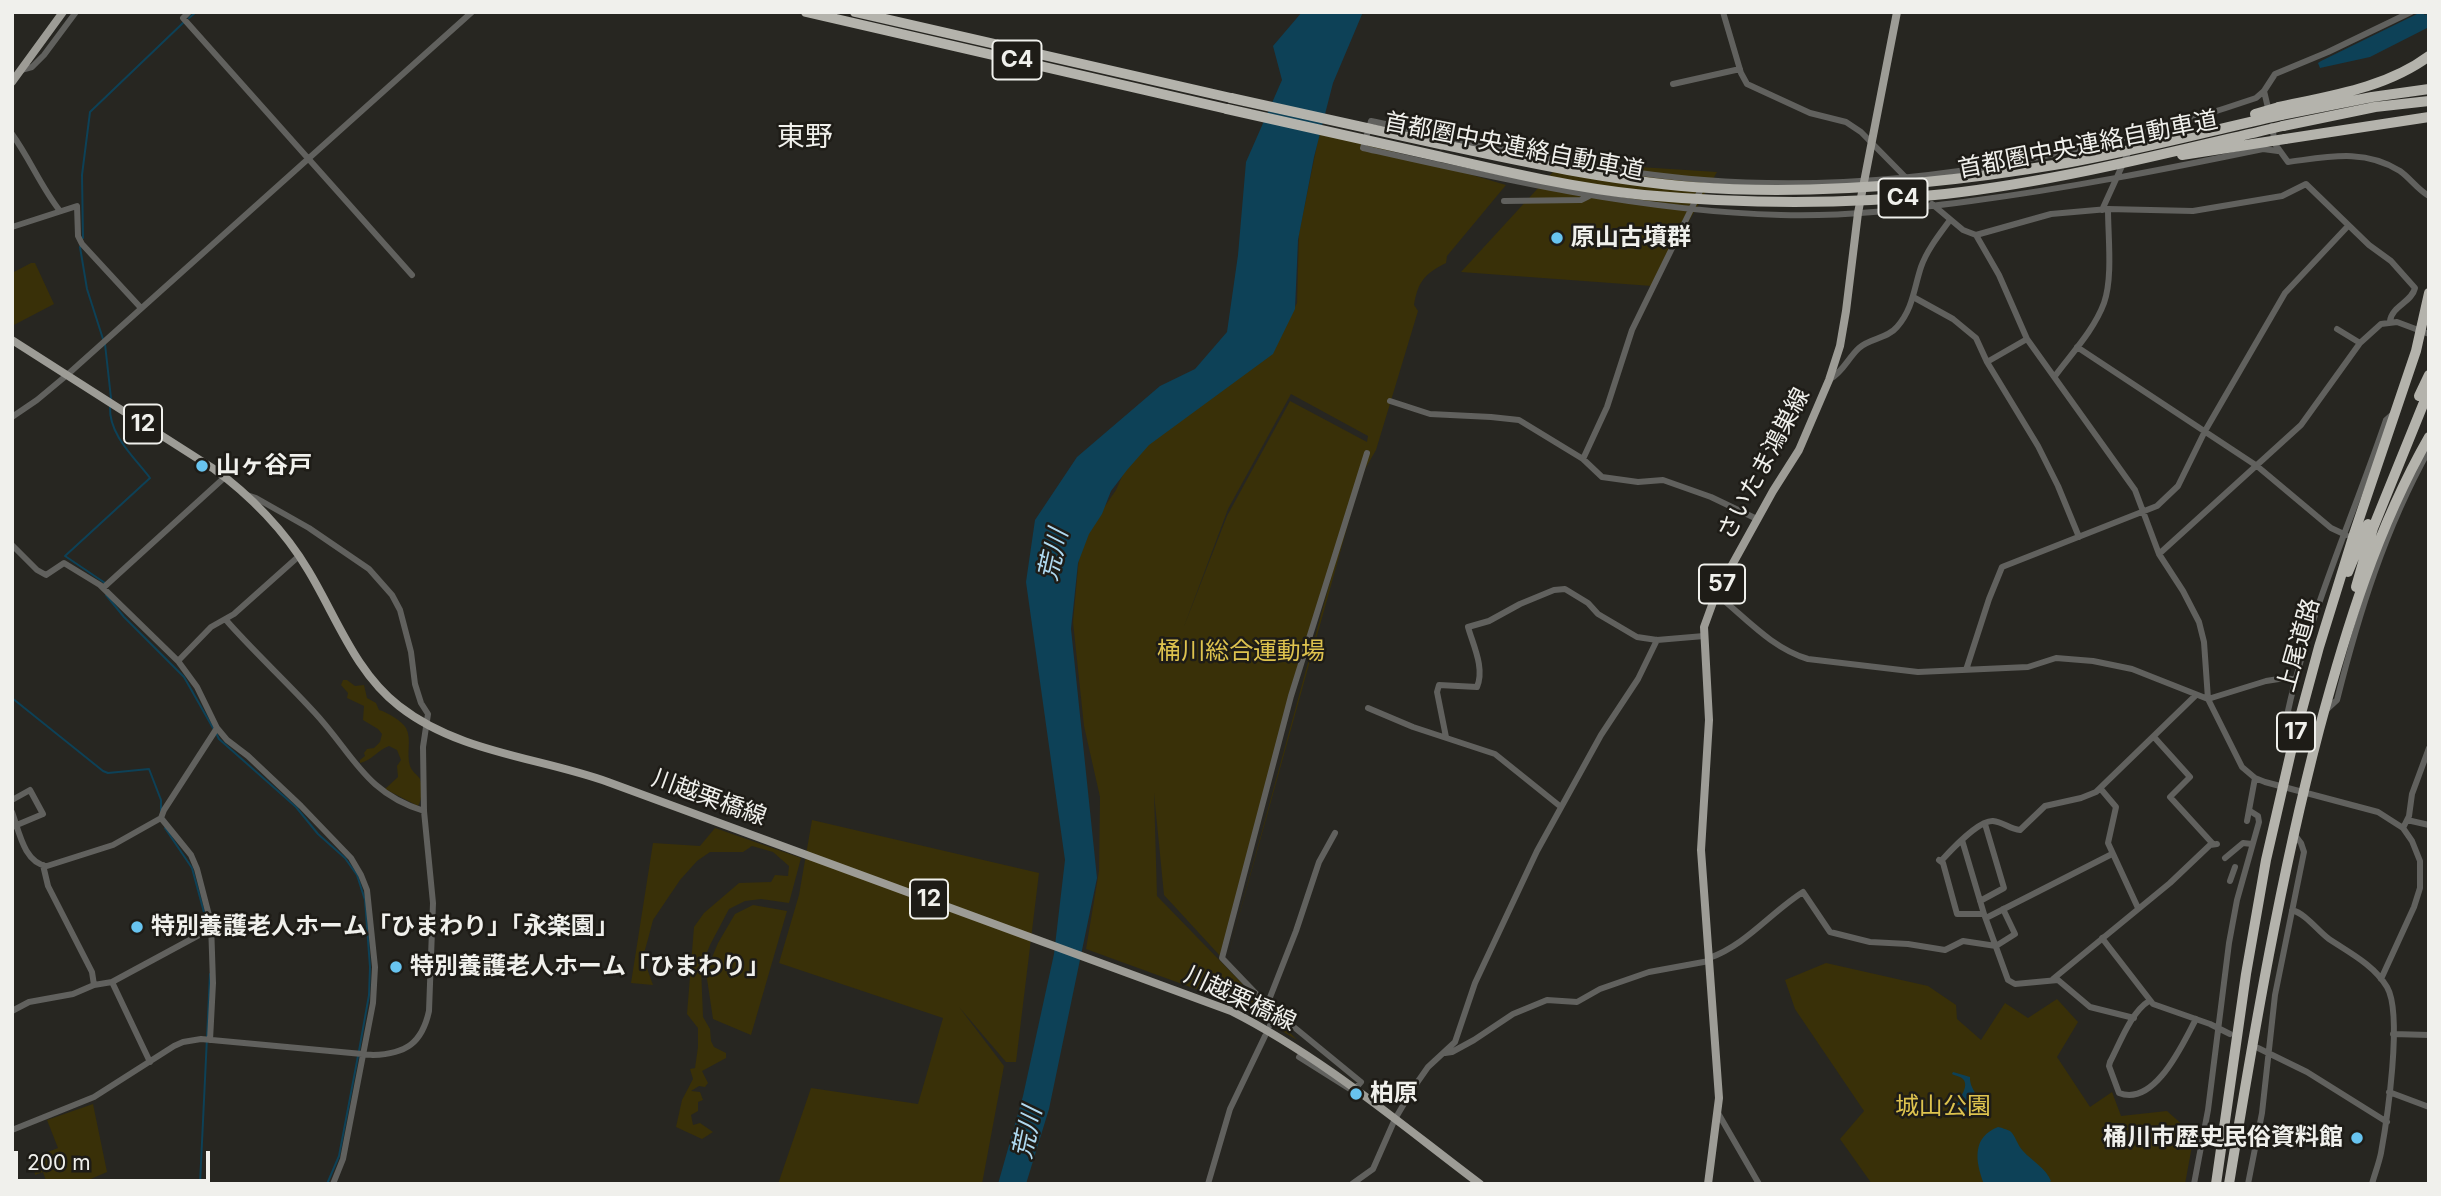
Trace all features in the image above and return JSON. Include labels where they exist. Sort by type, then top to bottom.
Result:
[{"type":"highway","name":"首都圏中央連絡自動車道","points":[[806,12],[1518,174],[1641,194],[1744,201],[1848,201],[1946,194],[2051,178],[2375,107],[2429,101]]},
{"type":"highway","name":"首都圏中央連絡自動車道","points":[[855,12],[1520,162],[1642,182],[1796,190],[1943,181],[2065,163],[2280,111]]},
{"type":"highway","points":[[2280,111],[2391,78],[2429,56]]},
{"type":"highway","points":[[2280,111],[2429,89]]},
{"type":"highway","points":[[2051,178],[2429,117]]},
{"type":"highway","name":"上尾道路","points":[[2216,1184],[2246,974],[2266,860],[2297,729],[2354,534],[2424,332],[2429,293]]},
{"type":"highway","points":[[2319,647],[2429,375]]},
{"type":"highway","points":[[2333,677],[2373,528],[2429,390]]},
{"type":"highway","name":"上尾道路","points":[[2229,1184],[2294,834],[2333,677],[2378,541],[2429,437]]},
{"type":"main road","points":[[12,82],[63,12]]},
{"type":"main road","name":"さいたま鴻巣線","points":[[1708,1184],[1718,1114],[1719,1081],[1701,850],[1709,720],[1704,636],[1706,616],[1757,519],[1799,450],[1829,380],[1840,346],[1858,213],[1897,12]]},
{"type":"main road","name":"川越栗橋線","points":[[12,340],[225,477],[245,495],[299,556],[367,674],[388,697],[425,724],[467,743],[608,782],[1187,993],[1249,1020],[1289,1042],[1356,1088],[1480,1184]]},
{"type":"street","points":[[21,70],[32,67],[44,55],[76,12]]},
{"type":"street","points":[[189,12],[183,18],[412,275]]},
{"type":"street","points":[[12,416],[37,400],[67,375],[472,12]]},
{"type":"street","points":[[1723,12],[1747,84],[1810,113],[1846,122],[1861,132],[1934,206],[1963,230],[1976,236],[1999,275],[2027,339],[2135,490],[2159,554],[2199,622],[2204,642],[2208,699],[2242,767],[2255,778],[2378,812],[2403,828],[2412,841],[2420,861],[2420,888],[2381,979]]},
{"type":"street","points":[[2278,151],[2263,149],[2044,191],[1934,206],[1858,213],[1783,215],[1690,209],[1589,196],[1363,148],[1371,121],[1560,161],[1705,180],[1805,183],[1956,173],[2035,159],[2243,103],[2256,98],[2264,91],[2275,74],[2411,12]]},
{"type":"street","points":[[1673,84],[1740,69]]},
{"type":"street","points":[[2264,91],[2278,151],[2288,162],[2347,154],[2371,158],[2397,170],[2429,196]]},
{"type":"street","points":[[2055,376],[2097,319],[2105,300],[2108,281],[2105,209],[2137,133]]},
{"type":"street","points":[[12,134],[60,211]]},
{"type":"street","points":[[1461,170],[1465,140]]},
{"type":"street","points":[[1583,459],[1607,407],[1632,330],[1705,180]]},
{"type":"street","points":[[1976,236],[2051,214],[2105,209],[2193,211],[2282,195],[2306,184],[2348,226],[2391,261],[2416,288],[2414,294],[2393,312],[2387,322],[2360,343],[2301,425],[2159,554]]},
{"type":"street","points":[[1504,201],[1581,200],[1589,196]]},
{"type":"street","points":[[12,227],[77,206],[80,241],[141,308]]},
{"type":"street","points":[[1829,380],[1838,375],[1860,347],[1887,336],[1898,327],[1914,298],[1922,266],[1950,220]]},
{"type":"street","points":[[1966,670],[1989,599],[2003,567],[2157,506],[2178,486],[2205,431],[2285,293],[2348,226]]},
{"type":"street","points":[[1914,298],[1953,319],[1976,338],[1987,362],[2038,446],[2079,537]]},
{"type":"street","points":[[2387,322],[2424,332]]},
{"type":"street","points":[[2337,329],[2360,343]]},
{"type":"street","points":[[1987,362],[2027,339]]},
{"type":"street","points":[[2077,347],[2258,466],[2331,528],[2346,535]]},
{"type":"street","points":[[1390,401],[1430,414],[1519,420],[1583,459],[1602,477],[1638,482],[1664,480],[1711,497],[1757,519]]},
{"type":"street","points":[[2297,729],[2288,711],[2327,583],[2386,420],[2396,412]]},
{"type":"street","points":[[2325,711],[2337,700],[2373,575],[2409,486],[2429,450]]},
{"type":"street","points":[[1298,1057],[1353,1091],[1361,1082],[1267,1005],[1222,958],[1291,696],[1367,453]]},
{"type":"street","points":[[103,588],[225,477]]},
{"type":"street","points":[[12,1130],[94,1097],[183,1042],[210,1040],[387,1055],[400,1051],[417,1038],[426,1023],[433,932],[425,811],[425,724],[428,714],[418,693],[405,627],[392,595],[369,569],[278,510],[245,495]]},
{"type":"street","points":[[12,545],[37,570],[46,575],[64,563],[103,588],[178,661],[197,687],[217,728],[227,740],[283,788],[338,845],[351,859],[366,885],[375,967],[373,1003],[343,1159],[333,1184]]},
{"type":"street","points":[[178,661],[211,627],[226,620],[299,556]]},
{"type":"street","points":[[1446,737],[1437,692],[1439,685],[1477,687],[1479,682],[1477,657],[1468,626],[1489,621],[1554,590],[1565,589],[1588,603],[1598,614],[1637,637],[1657,640],[1704,636]]},
{"type":"street","points":[[1716,594],[1770,640],[1795,655],[1808,659],[1918,672],[2028,667],[2056,658],[2093,661],[2132,669],[2208,699],[2266,681],[2285,678],[2297,680]]},
{"type":"street","points":[[226,620],[321,719],[371,782],[405,805],[425,811]]},
{"type":"street","points":[[1352,1184],[1373,1169],[1395,1119],[1428,1067],[1455,1042],[1475,983],[1511,902],[1601,735],[1638,679],[1657,640]]},
{"type":"street","points":[[2112,854],[1985,916],[1957,914],[1940,860],[1985,824],[1996,821],[2020,830],[2045,806],[2081,799],[2100,788],[2195,696]]},
{"type":"street","points":[[1368,708],[1413,727],[1494,754],[1561,807]]},
{"type":"street","points":[[12,812],[15,826],[30,859],[43,865],[113,845],[161,818],[217,728]]},
{"type":"street","points":[[2053,979],[2215,844],[2171,797],[2190,777],[2154,737]]},
{"type":"street","points":[[2403,828],[2429,749]]},
{"type":"street","points":[[2247,821],[2255,778]]},
{"type":"street","points":[[2100,788],[2116,807],[2108,840],[2138,908]]},
{"type":"street","points":[[12,800],[30,790],[43,814],[15,826]]},
{"type":"street","points":[[2194,1184],[2208,1110],[2229,943],[2259,818],[2250,811]]},
{"type":"street","points":[[161,818],[194,862],[212,928],[214,983],[210,1040]]},
{"type":"street","points":[[2407,820],[2429,825]]},
{"type":"street","points":[[1980,901],[2004,888],[1985,824]]},
{"type":"street","points":[[1267,1005],[1319,862],[1335,834]]},
{"type":"street","points":[[2248,1184],[2262,1113],[2275,995],[2304,852],[2294,834]]},
{"type":"street","points":[[1962,840],[2008,980],[2015,984],[2053,979],[2062,982],[2090,1007],[2134,1018]]},
{"type":"street","points":[[2225,858],[2243,843],[2252,844]]},
{"type":"street","points":[[43,865],[48,886],[92,972],[94,985]]},
{"type":"street","points":[[2230,881],[2235,867]]},
{"type":"street","points":[[1445,1052],[1452,1052],[1513,1014],[1547,1000],[1577,1002],[1600,989],[1649,972],[1709,959],[1757,930],[1776,911],[1802,892],[1830,932],[1870,942],[1945,950],[1963,941],[1996,946],[2015,934],[2003,909]]},
{"type":"street","points":[[2292,910],[2302,915],[2317,931],[2371,968],[2392,998],[2393,1034],[2387,1122],[2372,1184]]},
{"type":"street","points":[[12,1011],[29,1002],[56,998],[112,982],[212,928]]},
{"type":"street","points":[[2102,938],[2149,1001],[2230,1034]]},
{"type":"street","points":[[112,982],[149,1062]]},
{"type":"street","points":[[2149,1001],[2134,1018],[2110,1062],[2119,1093],[2123,1095],[2136,1093],[2164,1076],[2196,1019]]},
{"type":"street","points":[[1270,1025],[1277,1013]]},
{"type":"street","points":[[2393,1034],[2429,1035]]},
{"type":"street","points":[[1208,1184],[1230,1109],[1265,1036]]},
{"type":"street","points":[[2258,1048],[2307,1072],[2387,1122]]},
{"type":"street","points":[[2389,1092],[2429,1107]]},
{"type":"street","points":[[1718,1114],[1759,1184]]},
{"type":"green space","name":"桶川総合運動場","points":[[1320,130],[1506,185],[1447,256],[1446,263],[1427,275],[1418,290],[1414,305],[1418,311],[1376,450],[1365,469],[1355,499],[1226,963],[1354,494],[1291,696],[1222,958],[1164,895],[1154,793],[1157,896],[1297,1040],[1252,1013],[1215,996],[1086,949],[1099,871],[1100,797],[1084,726],[1073,622],[1079,557],[1090,528],[1116,490],[1128,463],[1150,439],[1274,347],[1297,303],[1299,233]],"holes":[[[1291,394],[1368,436],[1367,442],[1290,401],[1227,516],[1183,629],[1228,509]]]},
{"type":"green space","points":[[1562,162],[1717,172],[1652,286],[1461,272]]},
{"type":"green space","points":[[35,263],[54,304],[12,326],[12,273]]},
{"type":"green space","points":[[343,680],[355,686],[364,685],[367,698],[376,703],[379,710],[394,717],[406,728],[410,766],[422,786],[418,806],[385,789],[398,777],[397,766],[401,760],[397,750],[389,746],[360,763],[367,749],[374,748],[380,742],[382,734],[363,720],[364,706],[347,698],[348,693],[341,685]]},
{"type":"green space","points":[[812,820],[1039,873],[1016,1062],[1006,1062],[959,1007],[1004,1066],[982,1184],[778,1184],[811,1088],[918,1104],[943,1018],[779,963],[799,895]]},
{"type":"green space","points":[[715,828],[801,858],[789,903],[761,899],[745,901],[729,909],[701,967],[703,1017],[710,1029],[714,1047],[726,1053],[726,1058],[702,1071],[708,1083],[705,1087],[699,1086],[691,1091],[700,1092],[703,1100],[698,1102],[698,1111],[691,1115],[693,1125],[700,1123],[713,1132],[702,1139],[676,1127],[682,1100],[693,1079],[690,1069],[695,1068],[698,1047],[698,1028],[687,1014],[694,927],[704,913],[739,883],[771,882],[775,875],[788,876],[789,866],[773,852],[752,846],[743,852],[710,852],[697,861],[680,880],[653,920],[643,957],[653,985],[631,983],[653,843],[700,846]]},
{"type":"green space","points":[[753,905],[787,911],[751,1035],[713,1019],[706,972],[718,943],[735,914]]},
{"type":"green space","name":"城山公園","points":[[1826,963],[1928,986],[1956,1005],[1957,1019],[1981,1040],[2005,1003],[2028,1018],[2057,999],[2078,1022],[2057,1057],[2090,1107],[2112,1092],[2121,1116],[2167,1111],[2194,1135],[2185,1184],[1872,1184],[1840,1139],[1864,1111],[1795,1009],[1785,980]]},
{"type":"green space","points":[[93,1104],[107,1172],[79,1184],[47,1184],[43,1172],[35,1175],[32,1158],[58,1148],[47,1120]]},
{"type":"water","name":"荒川","points":[[1302,12],[1363,12],[1333,83],[1314,157],[1298,240],[1295,309],[1273,354],[1149,445],[1127,470],[1111,491],[1078,563],[1071,629],[1097,878],[1049,1109],[1026,1184],[998,1184],[1023,1096],[1054,954],[1065,860],[1026,582],[1035,520],[1077,457],[1160,386],[1195,369],[1227,332],[1238,255],[1246,162],[1282,80],[1273,46]]},
{"type":"water","points":[[2421,12],[2425,15],[2429,13],[2429,27],[2370,57],[2320,68],[2318,63],[2321,61]]},
{"type":"water","points":[[1953,1072],[1970,1077],[1972,1088],[1980,1101],[1979,1117],[1965,1115],[1956,1107],[1965,1082],[1952,1074]]},
{"type":"water","points":[[1998,1127],[2012,1133],[2021,1149],[2042,1168],[2051,1181],[2047,1184],[1984,1184],[1978,1151],[1984,1137]]},
{"type":"waterway","points":[[189,18],[196,12]]},
{"type":"waterway","points":[[83,238],[82,175],[90,112],[184,22]]},
{"type":"waterway","points":[[80,247],[87,289],[103,339]]},
{"type":"waterway","points":[[105,344],[111,398]]},
{"type":"waterway","points":[[105,583],[65,556],[150,478],[118,436],[110,407]]},
{"type":"waterway","points":[[106,595],[124,617],[184,677],[213,728]]},
{"type":"waterway","points":[[12,698],[103,771],[108,773],[149,769],[161,800],[161,812]]},
{"type":"waterway","points":[[216,733],[219,739],[296,807],[318,834],[345,858],[357,875],[365,900],[370,967],[369,995],[359,1051]]},
{"type":"waterway","points":[[165,828],[192,868],[208,927]]},
{"type":"waterway","points":[[200,1184],[210,974]]},
{"type":"waterway","points":[[327,1184],[339,1156],[358,1056]]},
{"type":"place","name":"原山古墳群","points":[[1557,238]]},
{"type":"place","name":"山ヶ谷戸","points":[[202,466]]},
{"type":"place","name":"特別養護老人ホーム「ひまわり」「永楽園」","points":[[137,927]]},
{"type":"place","name":"特別養護老人ホーム「ひまわり」","points":[[396,967]]},
{"type":"place","name":"柏原","points":[[1356,1094]]},
{"type":"place","name":"桶川市歴史民俗資料館","points":[[2357,1138]]},
{"type":"district","name":"東野","points":[[805,138]]}]
